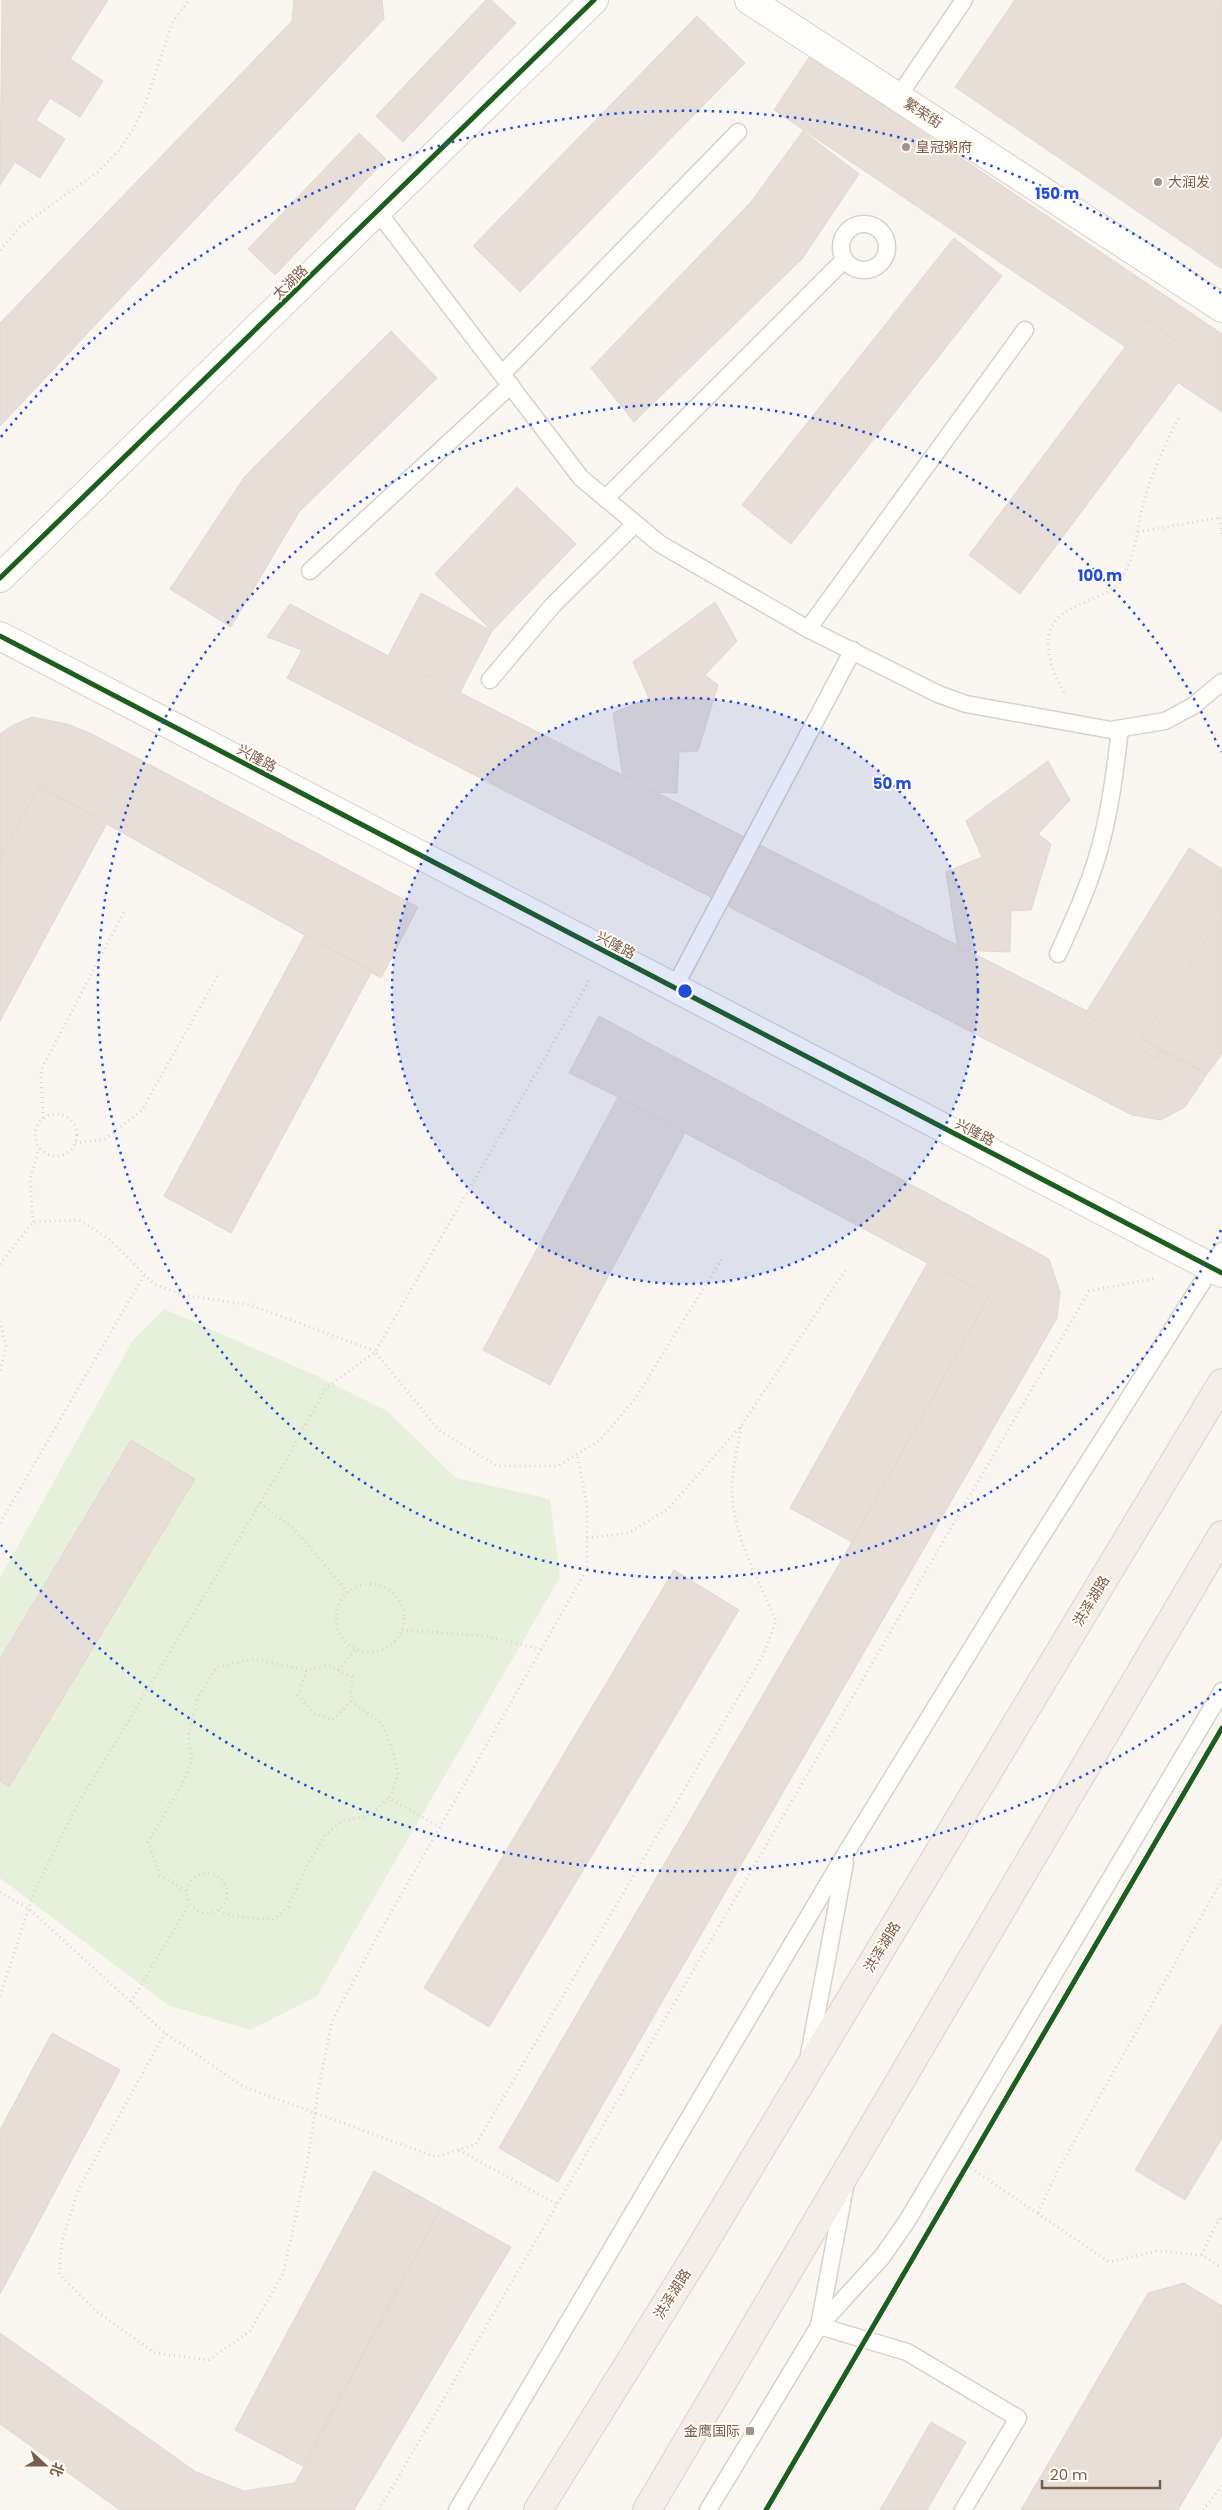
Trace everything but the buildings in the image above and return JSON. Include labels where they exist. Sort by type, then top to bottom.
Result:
[{"type":"main road","name":"洪泽湖路","points":[[538,2510],[689,2267],[1222,1383]]},
{"type":"main road","points":[[647,2510],[1222,1534]]},
{"type":"street","name":"太湖路","points":[[0,578],[594,0]]},
{"type":"street","name":"繁荣街","points":[[749,0],[1222,308]]},
{"type":"street","name":"兴隆路","points":[[0,636],[606,953],[1218,1264]]},
{"type":"lane","points":[[898,97],[964,0]]},
{"type":"lane","points":[[310,570],[506,379],[738,132]]},
{"type":"lane","points":[[378,212],[581,478],[660,544],[808,629],[938,694],[966,704],[1111,730],[1165,721],[1193,706],[1222,682]]},
{"type":"lane","points":[[606,498],[844,260]]},
{"type":"lane","points":[[808,629],[1025,330]]},
{"type":"lane","points":[[490,680],[553,605],[635,524]]},
{"type":"lane","points":[[674,988],[853,650]]},
{"type":"lane","points":[[1058,954],[1076,915],[1098,855],[1113,789],[1120,730]]},
{"type":"lane","points":[[457,2510],[846,1853],[1218,1264]]},
{"type":"lane","points":[[708,2510],[819,2326],[882,2257],[907,2221],[1222,1691]]},
{"type":"lane","points":[[806,2073],[846,1853]]},
{"type":"lane","points":[[819,2326],[849,2167]]},
{"type":"lane","points":[[819,2326],[907,2352],[1018,2418],[963,2510]]},
{"type":"path","points":[[0,250],[20,227],[98,172],[119,150],[134,128],[145,104],[173,21],[189,0]]},
{"type":"path","points":[[1086,726],[1056,680],[1050,658],[1050,632],[1061,614],[1108,594],[1122,578],[1138,532],[1151,479],[1179,417]]},
{"type":"path","points":[[1138,532],[1220,518],[1222,535]]},
{"type":"path","points":[[42,1118],[42,1070],[125,910]]},
{"type":"path","points":[[0,1996],[34,1892],[75,1809],[260,1503],[326,1388],[375,1352],[606,953]]},
{"type":"path","points":[[75,1143],[105,1139],[142,1110],[218,975]]},
{"type":"path","points":[[55,1113],[68,1117],[77,1128],[75,1143],[66,1154],[58,1156],[44,1153],[39,1148],[34,1135],[35,1128],[42,1118],[55,1113]]},
{"type":"path","points":[[0,1264],[33,1222],[30,1178],[39,1148]]},
{"type":"path","points":[[33,1222],[79,1220],[108,1238],[154,1284],[183,1295],[250,1305],[375,1352],[439,1430],[497,1466],[558,1466],[600,1440],[635,1399],[723,1257]]},
{"type":"path","points":[[379,2510],[1089,1291],[1218,1264]]},
{"type":"path","points":[[587,1538],[629,1532],[668,1509],[741,1426],[846,1269]]},
{"type":"path","points":[[0,1524],[144,1275]]},
{"type":"path","points":[[0,1321],[6,1346],[0,1371]]},
{"type":"path","points":[[0,1892],[29,1909],[165,2033],[244,2087],[436,2157],[476,2144],[762,1658],[776,1622],[761,1585],[743,1550],[732,1494],[741,1426]]},
{"type":"path","points":[[165,2033],[79,2188],[62,2240],[59,2274],[96,2311],[154,2353],[209,2360],[250,2331],[283,2274],[307,2165],[314,2113],[332,2021],[587,1569],[586,1506],[576,1454]]},
{"type":"path","points":[[260,1503],[294,1530],[348,1592]]},
{"type":"path","points":[[368,1584],[390,1590],[398,1597],[403,1608],[402,1630],[396,1640],[378,1652],[356,1649],[346,1643],[336,1623],[336,1611],[340,1601],[348,1592],[368,1584]]},
{"type":"path","points":[[402,1630],[486,1636],[541,1650]]},
{"type":"path","points":[[338,1670],[356,1649]]},
{"type":"path","points":[[186,1891],[160,1875],[148,1842],[185,1780],[192,1759],[188,1737],[198,1697],[217,1667],[253,1659],[307,1670],[328,1665],[352,1677],[351,1701],[333,1720],[315,1714],[298,1695],[307,1670]]},
{"type":"path","points":[[219,1910],[226,1899],[227,1892],[222,1879],[217,1875],[203,1872],[197,1875],[188,1884],[186,1891],[189,1904],[199,1912],[206,1913],[219,1910],[232,1916],[272,1920],[288,1907],[305,1868],[325,1835],[342,1821],[370,1815],[389,1798],[398,1774],[393,1752],[382,1724],[351,1701]]},
{"type":"path","points":[[389,1798],[440,1827]]},
{"type":"path","points":[[1038,2213],[1057,2172],[1222,1880]]},
{"type":"path","points":[[130,2002],[189,1904]]},
{"type":"path","points":[[458,2150],[556,2204]]},
{"type":"path","points":[[966,2165],[1110,2262],[1157,2251],[1202,2255],[1222,2268]]},
{"type":"path","points":[[1202,2255],[1222,2215]]},
{"type":"path","points":[[1202,2510],[1222,2486]]},
{"type":"green space","points":[[164,1309],[315,1375],[387,1411],[456,1478],[550,1499],[560,1577],[317,1996],[250,2030],[168,2005],[0,1878],[0,1578],[133,1340]]},
{"type":"cycle path","points":[[0,578],[594,0]]},
{"type":"cycle path","points":[[0,636],[1222,1273]]},
{"type":"cycle path","points":[[766,2510],[1222,1728]]},
{"type":"place","name":"皇冠粥府","points":[[906,147]]},
{"type":"place","name":"大润发","points":[[1158,182]]},
{"type":"place","name":"金鹰国际","points":[[750,2431]]}]
